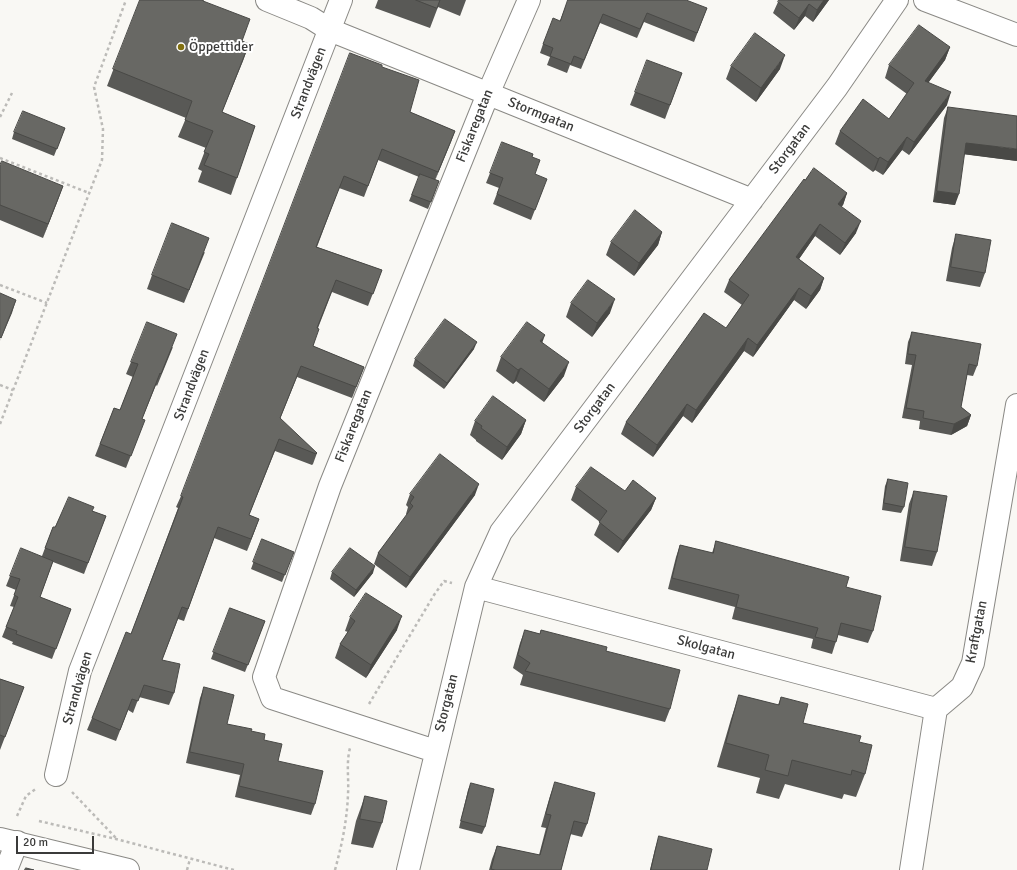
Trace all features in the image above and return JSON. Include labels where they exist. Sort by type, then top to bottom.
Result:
[{"type":"street","name":"Stormgatan","points":[[267,0],[312,18],[330,30],[752,200]]},
{"type":"street","name":"Strandvägen","points":[[56,775],[80,671],[342,0]]},
{"type":"street","name":"Fiskaregatan","points":[[435,751],[272,698],[264,677],[330,486],[488,94],[529,0]]},
{"type":"street","name":"Storgatan","points":[[408,870],[435,751],[476,587],[501,532],[752,200],[837,86],[898,0]]},
{"type":"street","points":[[925,0],[1017,35]]},
{"type":"street","name":"Kraftgatan","points":[[936,709],[962,687],[972,663],[1017,405]]},
{"type":"street","name":"Skolgatan","points":[[476,587],[936,709]]},
{"type":"street","points":[[911,870],[936,709]]},
{"type":"street","points":[[6,870],[8,840],[120,868]]},
{"type":"path","points":[[0,424],[102,160],[103,129],[94,87],[126,0]]},
{"type":"path","points":[[0,117],[12,93]]},
{"type":"path","points":[[0,158],[89,193]]},
{"type":"path","points":[[0,285],[47,303]]},
{"type":"path","points":[[0,385],[13,390]]},
{"type":"path","points":[[18,816],[26,796],[56,775],[116,839],[120,868]]},
{"type":"path","points":[[187,870],[190,859]]},
{"type":"building","name":"Öppettider","points":[[140,0],[203,0],[250,19],[242,41],[249,44],[222,112],[255,126],[237,178],[204,165],[209,154],[204,152],[213,131],[185,120],[192,101],[113,69]]},
{"type":"building","points":[[416,0],[440,0],[437,8]]},
{"type":"building","points":[[568,0],[686,0],[707,8],[697,33],[647,13],[640,29],[603,14],[584,60],[574,56],[571,64],[550,56],[553,48],[543,44],[553,18],[560,21]]},
{"type":"building","points":[[779,0],[824,0],[817,10],[809,4],[799,18],[778,2]]},
{"type":"building","points":[[919,25],[950,47],[925,81],[951,92],[914,142],[907,137],[888,162],[880,157],[878,159],[840,131],[863,99],[889,119],[914,83],[889,65]]},
{"type":"building","points":[[755,33],[785,55],[761,88],[731,66]]},
{"type":"building","points":[[350,53],[382,65],[382,67],[419,80],[410,112],[455,131],[438,172],[382,149],[368,186],[344,176],[316,247],[382,270],[373,294],[336,280],[317,328],[319,329],[313,346],[364,367],[356,387],[301,366],[280,418],[317,453],[316,454],[279,439],[249,515],[259,519],[251,539],[218,527],[188,609],[182,607],[162,660],[180,664],[174,693],[144,685],[138,701],[132,699],[120,730],[92,718],[126,632],[131,634],[183,497],[181,496]]},
{"type":"building","points":[[647,60],[682,73],[670,105],[635,92]]},
{"type":"building","points":[[948,107],[1017,116],[1017,149],[966,143],[959,194],[937,191]]},
{"type":"building","points":[[23,111],[65,128],[57,149],[14,132]]},
{"type":"building","points":[[502,142],[533,154],[532,157],[540,160],[535,174],[547,179],[535,210],[497,194],[503,178],[490,173]]},
{"type":"building","points":[[2,161],[63,186],[48,224],[0,205],[0,165]]},
{"type":"building","points":[[814,168],[847,193],[838,204],[861,221],[845,243],[820,224],[796,257],[824,278],[811,296],[799,288],[757,345],[748,338],[696,410],[687,404],[657,445],[626,422],[704,313],[726,328],[749,295],[729,280],[804,179],[805,180]]},
{"type":"building","points":[[420,174],[439,181],[431,202],[412,195]]},
{"type":"building","points":[[635,210],[662,232],[639,263],[611,242]]},
{"type":"building","points":[[172,223],[209,238],[189,290],[152,275]]},
{"type":"building","points":[[956,234],[991,240],[985,273],[951,267]]},
{"type":"building","points":[[588,280],[615,299],[597,323],[571,303]]},
{"type":"building","points":[[0,293],[16,300],[1,338],[0,337]]},
{"type":"building","points":[[445,319],[477,342],[447,383],[415,359]]},
{"type":"building","points":[[147,322],[177,334],[142,419],[145,420],[131,456],[100,444],[114,408],[120,410],[138,364],[131,362]]},
{"type":"building","points":[[527,322],[545,335],[540,341],[569,362],[549,389],[521,368],[518,370],[501,357]]},
{"type":"building","points":[[912,332],[981,344],[977,366],[969,364],[961,407],[971,415],[954,424],[923,418],[924,411],[906,408],[916,355],[908,354]]},
{"type":"building","points":[[493,396],[526,420],[507,447],[481,428],[482,426],[475,421]]},
{"type":"building","points":[[440,454],[479,484],[410,577],[378,553],[413,506],[410,503],[414,497],[410,494]]},
{"type":"building","points":[[591,467],[625,491],[633,480],[656,498],[623,541],[599,522],[607,511],[576,487]]},
{"type":"building","points":[[888,479],[908,483],[904,507],[884,503]]},
{"type":"building","points":[[914,491],[947,496],[937,552],[905,547]]},
{"type":"building","points":[[69,497],[94,507],[92,511],[106,516],[88,563],[45,548],[53,527],[55,527]]},
{"type":"building","points":[[262,539],[294,552],[285,575],[253,562]]},
{"type":"building","points":[[716,541],[849,577],[846,587],[881,596],[873,631],[841,623],[836,642],[815,637],[818,628],[736,607],[739,595],[672,578],[680,545],[713,553]]},
{"type":"building","points":[[21,548],[53,561],[40,597],[71,609],[56,649],[16,634],[17,631],[6,627],[18,597],[14,595],[20,579],[10,576]]},
{"type":"building","points":[[350,548],[375,566],[356,590],[332,572]]},
{"type":"building","points":[[366,593],[402,616],[371,665],[340,644],[355,621],[350,617]]},
{"type":"building","points":[[230,608],[265,621],[248,665],[213,652]]},
{"type":"building","points":[[525,630],[540,634],[541,630],[607,647],[606,651],[680,670],[670,709],[525,671],[530,663],[518,655]]},
{"type":"building","points":[[0,679],[24,687],[5,737],[0,735]]},
{"type":"building","points":[[204,687],[234,695],[227,724],[252,729],[251,731],[265,734],[264,740],[282,744],[278,761],[323,771],[315,804],[239,786],[244,764],[190,752]]},
{"type":"building","points":[[739,695],[779,705],[781,697],[808,704],[803,723],[861,736],[859,742],[872,745],[865,774],[852,770],[851,775],[792,760],[788,776],[765,770],[769,755],[726,743]]},
{"type":"building","points":[[555,782],[595,793],[587,824],[574,821],[561,870],[491,869],[497,846],[540,855],[551,815],[546,814]]},
{"type":"building","points":[[471,783],[494,789],[485,827],[461,821]]},
{"type":"building","points":[[365,796],[387,801],[382,823],[360,819]]},
{"type":"building","points":[[659,836],[712,849],[707,870],[651,870]]},
{"type":"place","name":"Öppettider","points":[[181,47]]}]
